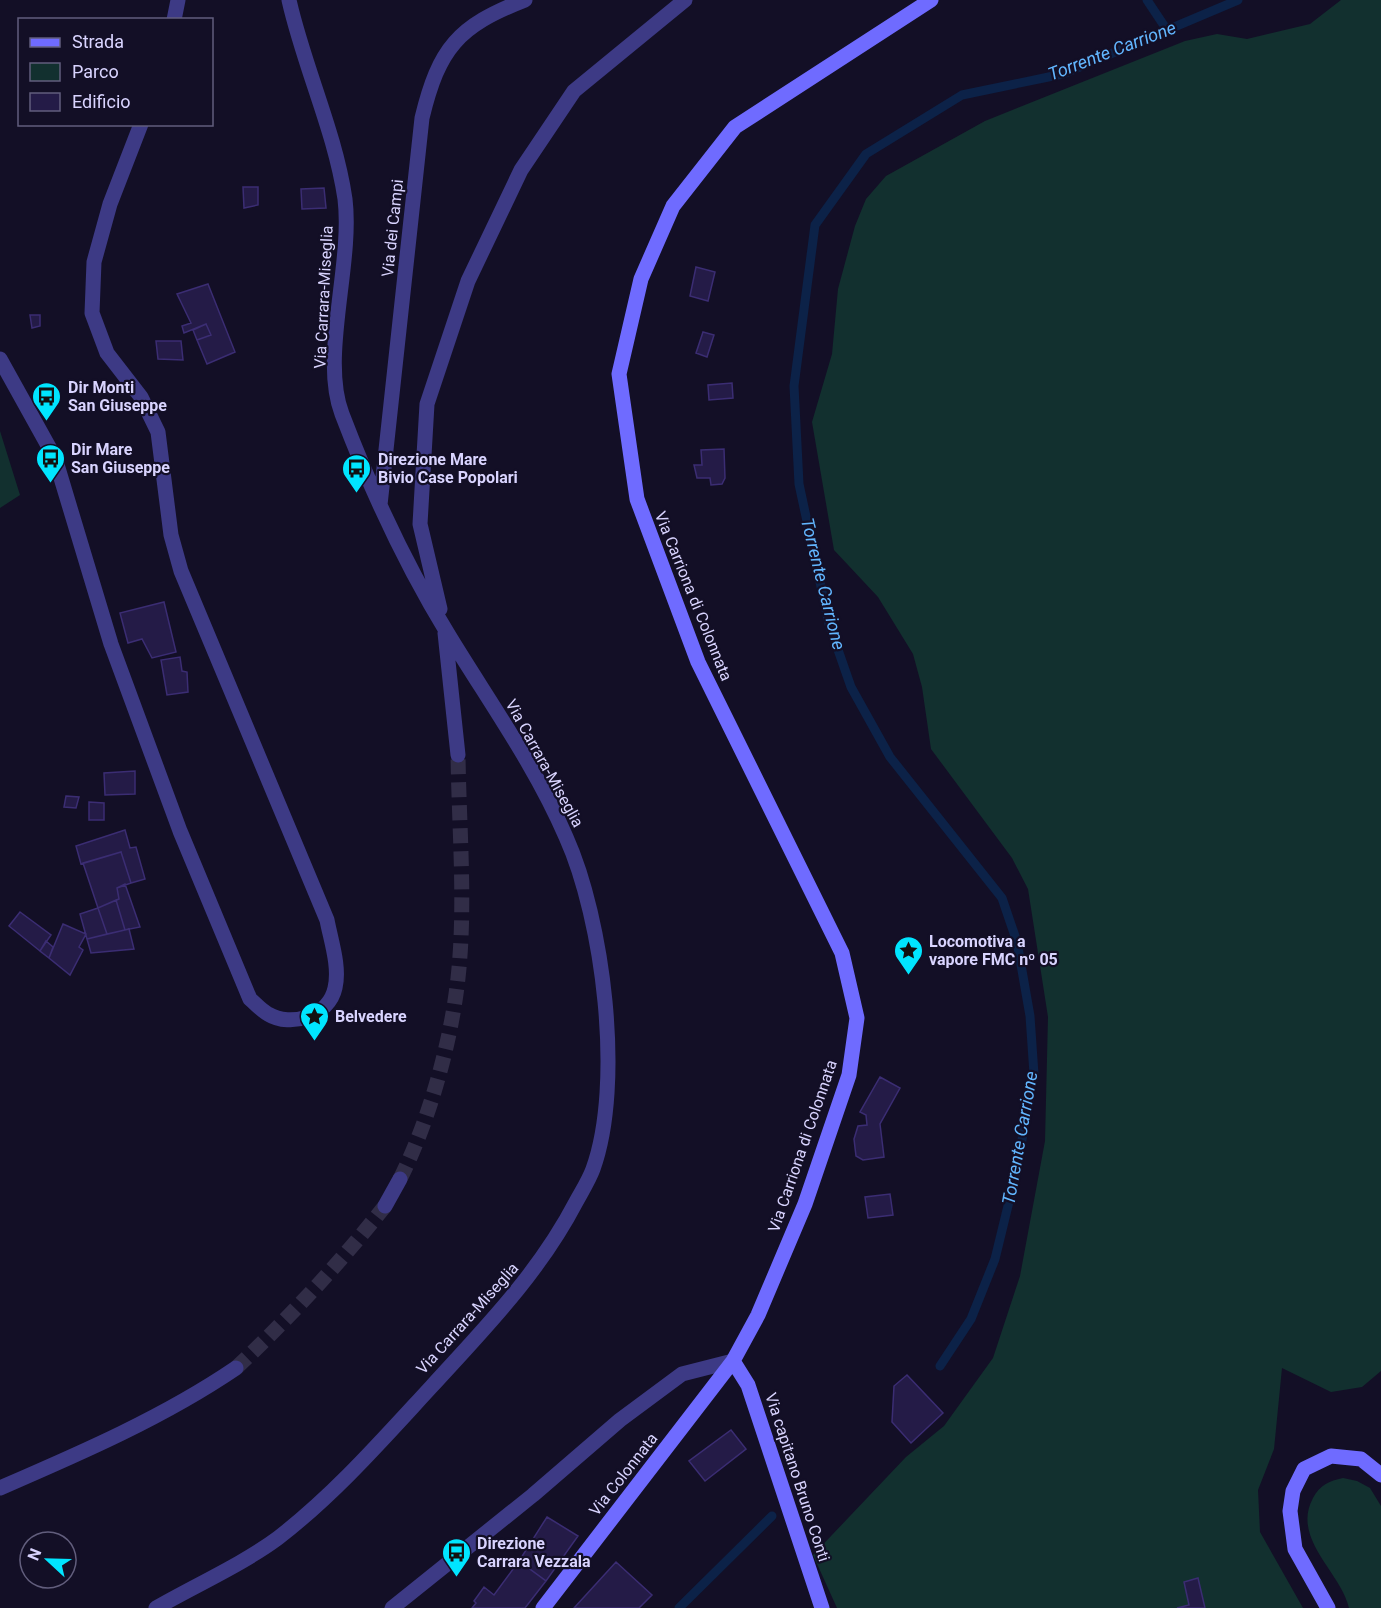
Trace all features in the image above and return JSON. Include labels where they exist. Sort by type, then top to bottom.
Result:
[{"type":"main road","name":"Via Carriona di Colonnata","points":[[733,1361],[758,1315],[805,1204],[849,1075],[856,1018],[842,952],[698,662],[637,499],[619,374],[641,279],[673,206],[735,127],[931,0]]},
{"type":"main road","name":"Via capitano Bruno Conti","points":[[733,1361],[748,1385],[822,1607]]},
{"type":"main road","name":"Via Colonnata","points":[[543,1608],[733,1361]]},
{"type":"main road","points":[[1328,1608],[1295,1549],[1290,1511],[1293,1491],[1304,1469],[1331,1456],[1360,1459],[1381,1475]]},
{"type":"street","points":[[174,18],[177,0]]},
{"type":"street","name":"Via Carrara-Miseglia","points":[[156,1608],[275,1540],[347,1478],[524,1285],[564,1226],[593,1170],[607,1115],[610,1061],[600,968],[586,898],[568,840],[540,786],[444,628],[380,508],[339,406],[335,356],[345,258],[345,203],[337,159],[289,0]]},
{"type":"street","name":"Via dei Campi","points":[[380,508],[423,118],[431,79],[460,36],[493,12],[525,0]]},
{"type":"street","points":[[458,755],[444,628],[420,524],[427,404],[468,281],[521,170],[574,91],[685,0]]},
{"type":"street","points":[[0,359],[55,458],[111,644],[180,831],[250,999],[268,1015],[292,1021],[311,1016],[327,1004],[335,989],[336,969],[327,920],[181,571],[171,535],[158,432],[141,397],[107,353],[92,312],[94,262],[110,204],[140,126]]},
{"type":"street","points":[[385,1206],[400,1179]]},
{"type":"street","points":[[392,1608],[533,1496],[620,1420],[682,1374],[733,1361]]},
{"type":"street","points":[[0,1488],[108,1439],[210,1386],[236,1368]]},
{"type":"green space","points":[[1341,0],[1381,0],[1381,1371],[1362,1387],[1331,1392],[1282,1368],[1274,1449],[1258,1490],[1260,1532],[1303,1608],[837,1608],[813,1555],[906,1457],[944,1426],[993,1358],[1020,1276],[1045,1141],[1048,1017],[1028,889],[1012,858],[931,749],[922,687],[913,654],[878,597],[834,550],[812,422],[832,354],[838,289],[855,226],[866,199],[886,176],[985,121],[1185,41],[1217,34],[1247,39],[1310,24]]},
{"type":"green space","points":[[0,431],[20,495],[0,508]]},
{"type":"green space","points":[[1343,1478],[1357,1481],[1370,1488],[1381,1506],[1381,1608],[1349,1608],[1337,1581],[1320,1555],[1308,1527],[1308,1513],[1313,1498],[1325,1484]]},
{"type":"building","points":[[243,187],[258,187],[258,205],[244,208]]},
{"type":"building","points":[[324,188],[326,208],[302,209],[301,189]]},
{"type":"building","points":[[696,267],[715,272],[708,301],[690,296]]},
{"type":"building","points":[[208,284],[235,352],[207,364],[197,340],[211,335],[206,324],[184,333],[182,326],[191,323],[177,294]]},
{"type":"building","points":[[30,315],[40,315],[40,326],[32,328]]},
{"type":"building","points":[[206,324],[211,335],[197,340],[193,330]]},
{"type":"building","points":[[703,332],[714,335],[707,357],[696,353]]},
{"type":"building","points":[[156,341],[181,341],[183,360],[158,359]]},
{"type":"building","points":[[732,383],[733,398],[709,400],[708,385]]},
{"type":"building","points":[[724,449],[725,478],[722,484],[711,485],[710,478],[697,478],[694,465],[702,465],[701,450]]},
{"type":"building","points":[[164,602],[176,652],[152,658],[142,639],[128,643],[120,613]]},
{"type":"building","points":[[180,657],[182,671],[187,672],[188,692],[167,695],[161,660]]},
{"type":"building","points":[[135,771],[135,794],[105,795],[104,773]]},
{"type":"building","points":[[66,796],[79,797],[76,808],[64,807]]},
{"type":"building","points":[[89,802],[104,803],[104,820],[89,820]]},
{"type":"building","points":[[125,830],[130,848],[136,847],[145,879],[131,883],[121,852],[81,864],[76,846]]},
{"type":"building","points":[[121,852],[131,883],[117,888],[119,899],[98,908],[83,863]]},
{"type":"building","points":[[125,884],[140,927],[125,930],[116,900],[119,899],[117,888]]},
{"type":"building","points":[[116,900],[125,930],[107,934],[98,908]]},
{"type":"building","points":[[98,908],[107,934],[87,939],[80,914]]},
{"type":"building","points":[[20,912],[51,935],[40,951],[9,926]]},
{"type":"building","points":[[63,924],[86,934],[79,947],[83,950],[70,975],[49,958]]},
{"type":"building","points":[[129,929],[134,949],[91,953],[87,939]]},
{"type":"building","points":[[46,941],[53,947],[49,958],[40,951]]},
{"type":"building","points":[[880,1077],[900,1088],[880,1124],[884,1157],[863,1160],[856,1156],[854,1139],[858,1126],[867,1125],[866,1115],[860,1112]]},
{"type":"building","points":[[890,1194],[893,1215],[868,1218],[865,1197]]},
{"type":"building","points":[[907,1375],[943,1413],[911,1443],[892,1422],[894,1386]]},
{"type":"building","points":[[731,1430],[746,1449],[705,1481],[689,1461]]},
{"type":"building","points":[[547,1517],[578,1536],[546,1581],[519,1561]]},
{"type":"building","points":[[519,1561],[546,1581],[525,1608],[472,1608],[484,1587],[494,1595]]},
{"type":"building","points":[[616,1562],[652,1595],[639,1608],[574,1608]]},
{"type":"building","points":[[1198,1578],[1205,1608],[1177,1608],[1189,1605],[1184,1582]]},
{"type":"waterway","points":[[1147,0],[1167,30]]},
{"type":"waterway","name":"Torrente Carrione","points":[[940,1366],[971,1319],[995,1259],[1016,1173],[1034,1074],[1030,1016],[1017,942],[1002,898],[890,757],[851,687],[829,624],[799,484],[794,386],[815,225],[866,154],[962,95],[1063,74],[1238,0]]},
{"type":"waterway","name":"Torrente Carrione","points":[[679,1608],[772,1516]]},
{"type":"tunnel","points":[[400,1179],[429,1107],[444,1055],[455,1003],[462,923],[458,755]]},
{"type":"tunnel","points":[[236,1368],[314,1290],[385,1206]]},
{"type":"place","name":"Dir Monti San Giuseppe","points":[[47,422]]},
{"type":"place","name":"Dir Mare San Giuseppe","points":[[50,484]]},
{"type":"place","name":"Direzione Mare Bivio Case Popolari","points":[[357,494]]},
{"type":"place","name":"Locomotiva a vapore FMC nº 05","points":[[908,976]]},
{"type":"place","name":"Belvedere","points":[[314,1042]]},
{"type":"place","name":"Direzione Carrara Vezzala","points":[[456,1578]]}]
